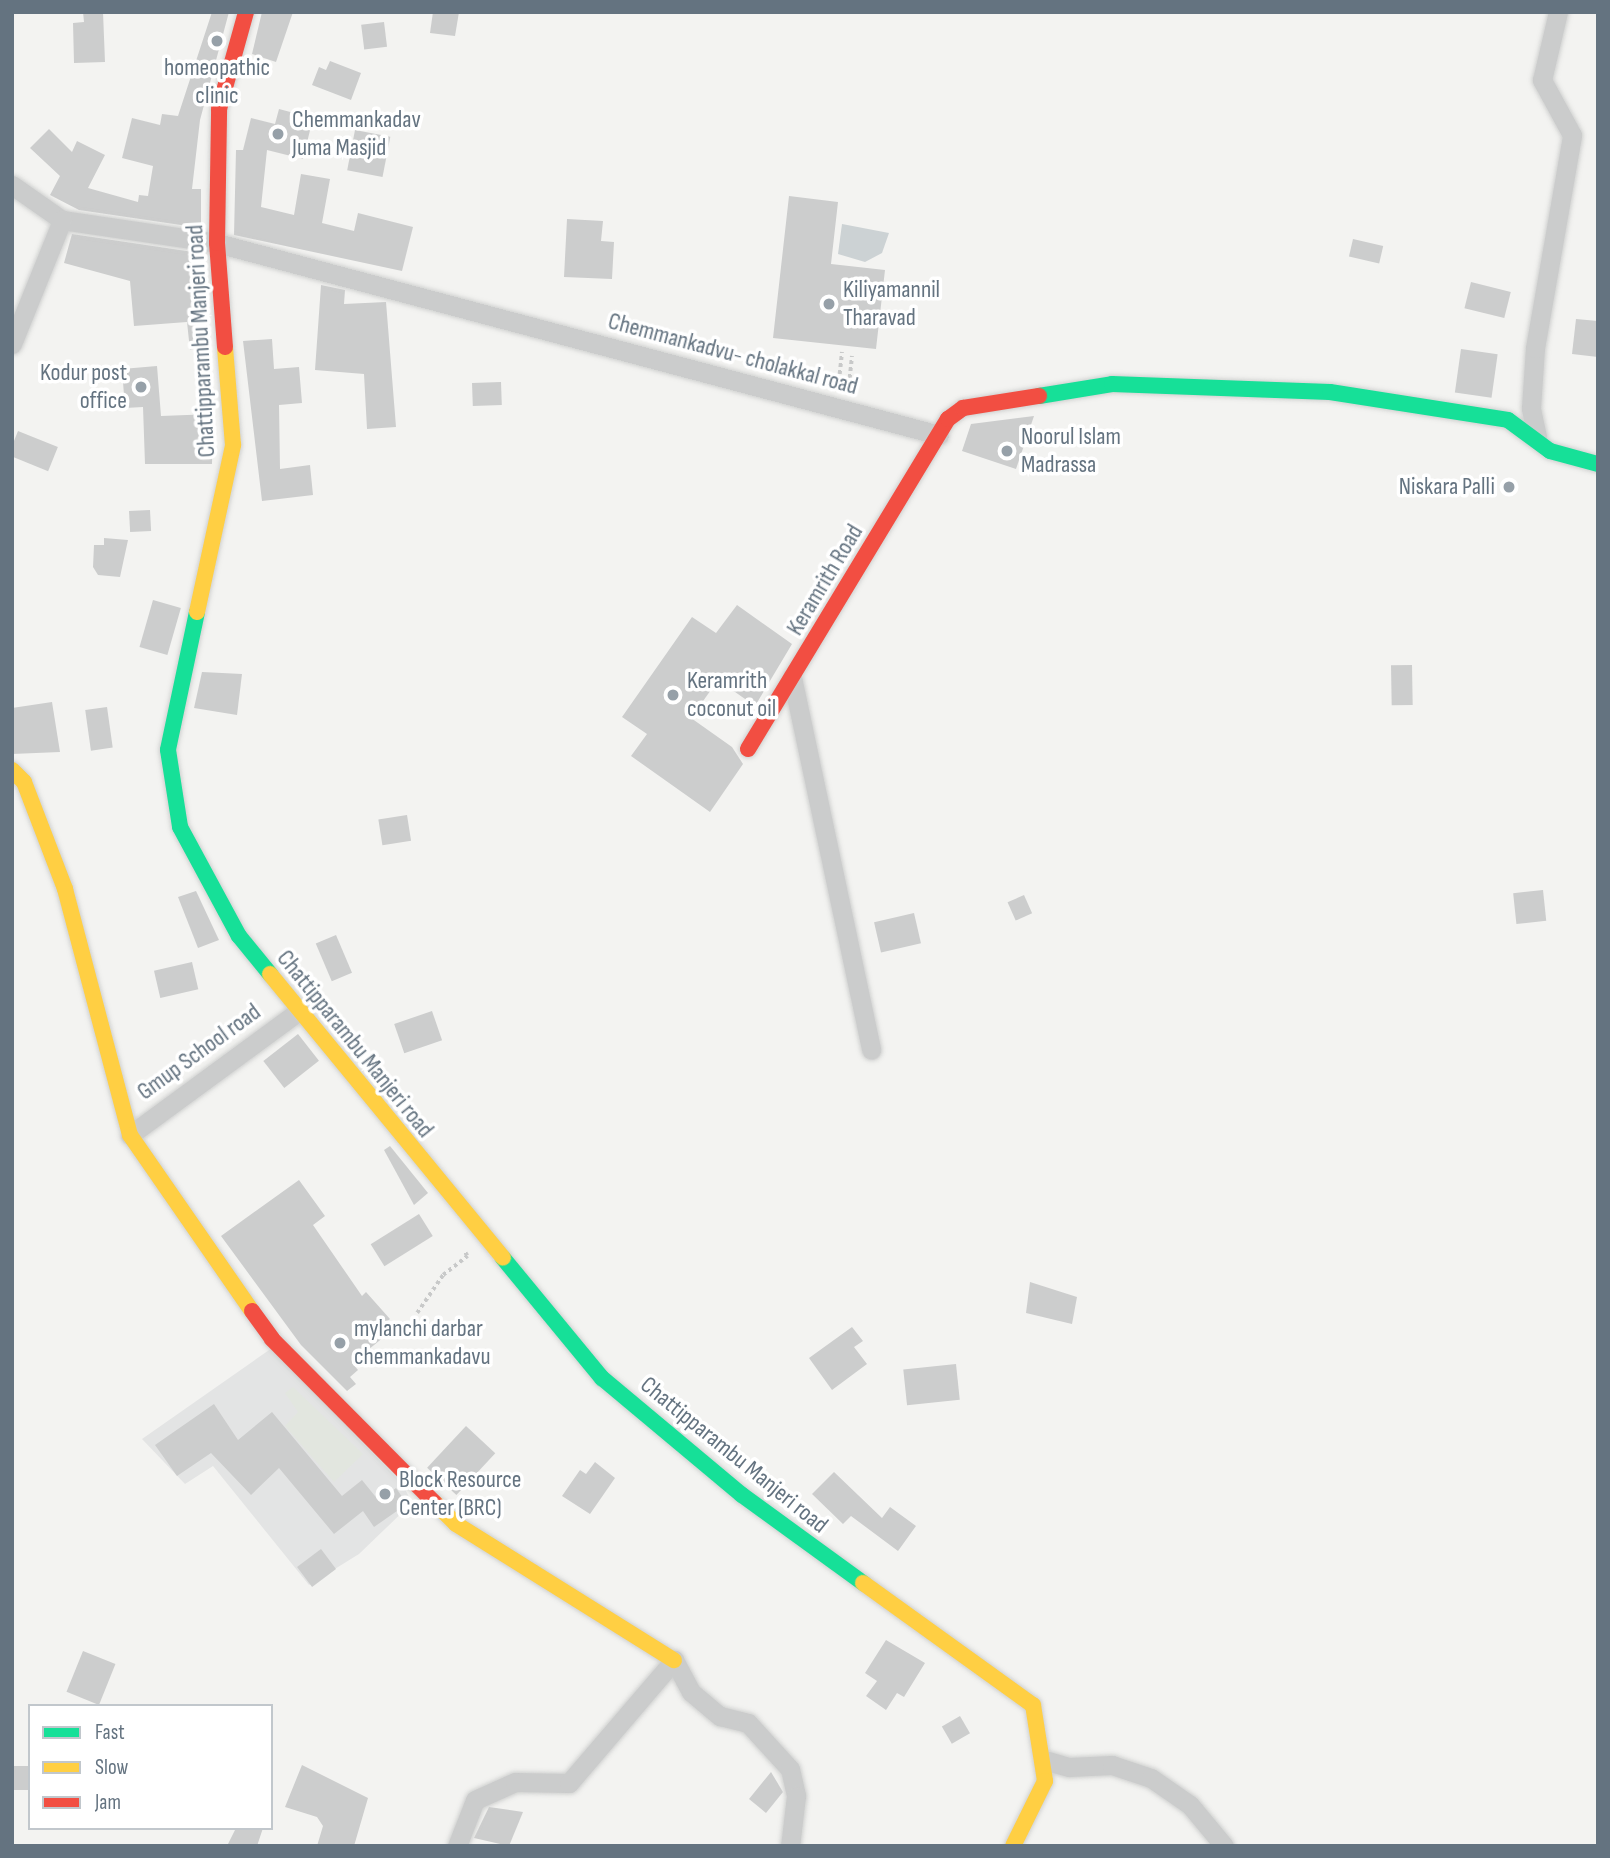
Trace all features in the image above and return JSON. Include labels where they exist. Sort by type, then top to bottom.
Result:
[{"type":"street","name":"Chattipparambu Manjeri road","points":[[246,12],[219,109],[217,243],[233,445],[168,750],[170,787],[180,827],[239,936],[602,1378],[798,1537],[1020,1692],[1041,1724],[1044,1760],[1041,1800],[1013,1846]]},
{"type":"street","points":[[1537,438],[1531,408],[1535,348],[1572,135],[1542,80],[1558,12]]},
{"type":"street","points":[[12,185],[62,220],[12,344]]},
{"type":"street","name":"Chemmankadvu- cholakkal road","points":[[62,220],[217,243],[939,435]]},
{"type":"street","points":[[939,435],[963,408],[1055,389],[1112,384],[1231,391],[1330,392],[1442,405],[1508,420],[1537,438],[1550,451],[1598,464]]},
{"type":"street","name":"Keramrith Road","points":[[748,749],[939,435]]},
{"type":"street","points":[[792,677],[871,1050]]},
{"type":"street","points":[[12,770],[24,782],[65,888],[130,1135],[272,1339],[346,1420],[456,1524],[674,1660],[691,1692],[720,1716],[748,1723],[790,1769],[796,1796],[790,1846]]},
{"type":"street","name":"Gmup School road","points":[[130,1135],[299,1011]]},
{"type":"street","points":[[457,1846],[475,1800],[515,1782],[569,1783],[674,1660]]},
{"type":"street","points":[[1044,1760],[1069,1767],[1112,1765],[1151,1779],[1190,1805],[1224,1846]]},
{"type":"path","points":[[841,408],[842,352]]},
{"type":"path","points":[[841,408],[852,356]]},
{"type":"path","points":[[417,1314],[443,1275],[467,1256],[460,1246]]},
{"type":"shaded area","points":[[842,224],[889,233],[882,253],[865,262],[838,254]]},
{"type":"shaded area","points":[[272,1348],[403,1485],[412,1503],[359,1554],[309,1585],[213,1466],[185,1484],[142,1439]]},
{"type":"shaded area","points":[[293,1387],[363,1454],[334,1482],[285,1426],[298,1412],[285,1393]]},
{"type":"building","points":[[83,12],[103,12],[105,62],[74,63],[73,23],[84,22]]},
{"type":"building","points":[[212,12],[229,12],[200,120],[192,189],[201,189],[201,228],[79,210],[50,195],[60,176],[30,148],[49,129],[72,152],[77,141],[105,155],[88,188],[138,202],[139,195],[148,196],[153,166],[122,158],[132,118],[160,125],[162,114],[178,116]]},
{"type":"building","points":[[262,12],[293,12],[276,62],[252,54]]},
{"type":"building","points":[[433,12],[459,12],[455,36],[430,33]]},
{"type":"building","points":[[384,22],[387,47],[364,50],[361,25]]},
{"type":"building","points":[[330,61],[361,73],[351,100],[312,85],[319,67],[326,70]]},
{"type":"building","points":[[279,109],[313,118],[303,159],[267,150],[261,207],[294,215],[301,174],[330,179],[322,223],[354,231],[358,213],[413,227],[402,271],[234,235],[236,150],[243,150],[251,118],[275,124]]},
{"type":"building","points":[[355,130],[390,137],[383,177],[347,170]]},
{"type":"building","name":"Kiliyamannil Tharavad","points":[[789,196],[838,202],[831,264],[885,270],[876,349],[773,338]]},
{"type":"building","points":[[567,219],[603,221],[601,241],[614,242],[612,279],[564,277]]},
{"type":"building","points":[[72,234],[200,253],[209,348],[190,350],[187,322],[134,326],[130,281],[64,263]]},
{"type":"building","points":[[1353,239],[1383,246],[1379,264],[1349,257]]},
{"type":"building","points":[[1471,282],[1511,292],[1504,318],[1464,308]]},
{"type":"building","points":[[321,285],[345,290],[344,304],[386,302],[396,427],[367,429],[364,374],[315,370]]},
{"type":"building","points":[[1576,319],[1598,321],[1598,357],[1572,354]]},
{"type":"building","points":[[272,339],[274,369],[299,367],[302,403],[279,405],[280,469],[310,465],[313,495],[262,501],[243,341]]},
{"type":"building","points":[[1461,349],[1498,354],[1492,398],[1455,393]]},
{"type":"building","points":[[157,366],[161,416],[213,414],[212,464],[145,464],[143,407],[125,408],[122,369]]},
{"type":"building","points":[[501,382],[502,405],[473,406],[472,383]]},
{"type":"building","points":[[1034,416],[1016,469],[962,451],[971,424]]},
{"type":"building","points":[[18,431],[58,447],[48,471],[12,457],[12,446]]},
{"type":"building","points":[[150,510],[151,531],[130,532],[129,511]]},
{"type":"building","points":[[104,538],[128,540],[120,577],[98,575],[93,567],[94,545],[104,545]]},
{"type":"building","points":[[153,600],[181,608],[167,655],[139,647]]},
{"type":"building","name":"Keramrith coconut oil","points":[[737,605],[792,644],[755,706],[718,680],[691,718],[732,747],[743,764],[710,812],[631,756],[647,734],[622,717],[692,617],[716,633]]},
{"type":"building","points":[[1391,665],[1412,665],[1413,705],[1392,705]]},
{"type":"building","points":[[202,672],[242,674],[237,715],[194,708]]},
{"type":"building","points":[[52,702],[60,752],[12,754],[12,708]]},
{"type":"building","points":[[107,707],[113,748],[91,751],[85,710]]},
{"type":"building","points":[[407,815],[411,841],[382,845],[378,820]]},
{"type":"building","points":[[1543,890],[1546,921],[1516,924],[1513,893]]},
{"type":"building","points":[[196,891],[219,940],[198,948],[178,897]]},
{"type":"building","points":[[1024,895],[1032,913],[1016,921],[1008,902]]},
{"type":"building","points":[[914,913],[921,943],[881,952],[874,922]]},
{"type":"building","points":[[336,935],[352,973],[332,981],[316,944]]},
{"type":"building","points":[[192,962],[198,989],[160,998],[154,971]]},
{"type":"building","points":[[432,1011],[442,1040],[404,1053],[394,1024]]},
{"type":"building","points":[[298,1034],[319,1061],[284,1088],[263,1061]]},
{"type":"building","points":[[390,1146],[428,1193],[414,1205],[384,1150]]},
{"type":"building","points":[[299,1180],[325,1216],[313,1225],[362,1296],[366,1292],[390,1319],[383,1325],[390,1332],[352,1363],[358,1370],[350,1377],[356,1384],[347,1391],[301,1345],[221,1236]]},
{"type":"building","points":[[419,1214],[433,1236],[384,1266],[371,1244]]},
{"type":"building","points":[[1030,1282],[1077,1297],[1072,1324],[1026,1313]]},
{"type":"building","points":[[852,1327],[863,1341],[854,1347],[867,1364],[832,1390],[809,1358]]},
{"type":"building","points":[[956,1364],[960,1400],[907,1405],[903,1370]]},
{"type":"building","points":[[214,1404],[238,1440],[272,1412],[342,1496],[362,1480],[379,1501],[396,1488],[407,1504],[374,1527],[363,1511],[334,1534],[279,1468],[251,1495],[211,1453],[177,1476],[155,1445]]},
{"type":"building","points":[[466,1426],[495,1453],[456,1495],[427,1468]]},
{"type":"building","points":[[595,1462],[615,1478],[590,1514],[562,1496],[580,1470],[586,1474]]},
{"type":"building","points":[[834,1472],[882,1518],[890,1507],[916,1526],[898,1551],[851,1516],[843,1524],[812,1494]]},
{"type":"building","points":[[321,1549],[336,1569],[312,1587],[297,1567]]},
{"type":"building","points":[[886,1640],[925,1663],[904,1697],[897,1693],[886,1710],[866,1696],[877,1681],[865,1673]]},
{"type":"building","points":[[83,1651],[115,1664],[99,1704],[67,1692]]},
{"type":"building","points":[[960,1716],[970,1733],[952,1744],[942,1726]]},
{"type":"building","points":[[302,1765],[368,1798],[354,1846],[317,1846],[323,1826],[317,1817],[285,1807]]},
{"type":"building","points":[[12,1766],[28,1766],[28,1790],[12,1790]]},
{"type":"building","points":[[771,1772],[783,1792],[766,1813],[749,1799]]},
{"type":"building","points":[[489,1807],[523,1812],[509,1846],[474,1838]]},
{"type":"building","points":[[235,1830],[262,1830],[257,1846],[227,1846]]},
{"type":"traffic: fast","points":[[1039,396],[1112,384],[1330,392],[1508,420],[1550,451],[1598,464]]},
{"type":"traffic: fast","points":[[197,612],[168,750],[180,827],[239,936],[270,974]]},
{"type":"traffic: fast","points":[[503,1258],[602,1378],[742,1495],[863,1583]]},
{"type":"traffic: slow","points":[[197,612],[233,445],[225,347]]},
{"type":"traffic: slow","points":[[12,770],[24,782],[65,889],[130,1135],[252,1311]]},
{"type":"traffic: slow","points":[[270,974],[503,1258]]},
{"type":"traffic: slow","points":[[435,1503],[456,1524],[674,1660]]},
{"type":"traffic: slow","points":[[863,1583],[1033,1705],[1045,1781],[1013,1846]]},
{"type":"traffic: jam","points":[[225,347],[217,243],[219,109],[246,12]]},
{"type":"traffic: jam","points":[[748,749],[948,419],[963,408],[1039,396]]},
{"type":"traffic: jam","points":[[252,1311],[272,1339],[435,1503]]},
{"type":"place","name":"homeopathic clinic","points":[[217,41]]},
{"type":"place","name":"Chemmankadav Juma Masjid","points":[[278,134]]},
{"type":"place","name":"Kiliyamannil Tharavad","points":[[829,304]]},
{"type":"place","name":"Kodur post office","points":[[141,387]]},
{"type":"place","name":"Noorul Islam Madrassa","points":[[1007,451]]},
{"type":"place","name":"Niskara Palli","points":[[1509,487]]},
{"type":"place","name":"Keramrith coconut oil","points":[[673,695]]},
{"type":"place","name":"mylanchi darbar chemmankadavu","points":[[340,1343]]},
{"type":"place","name":"Block Resource Center (BRC)","points":[[385,1494]]}]
